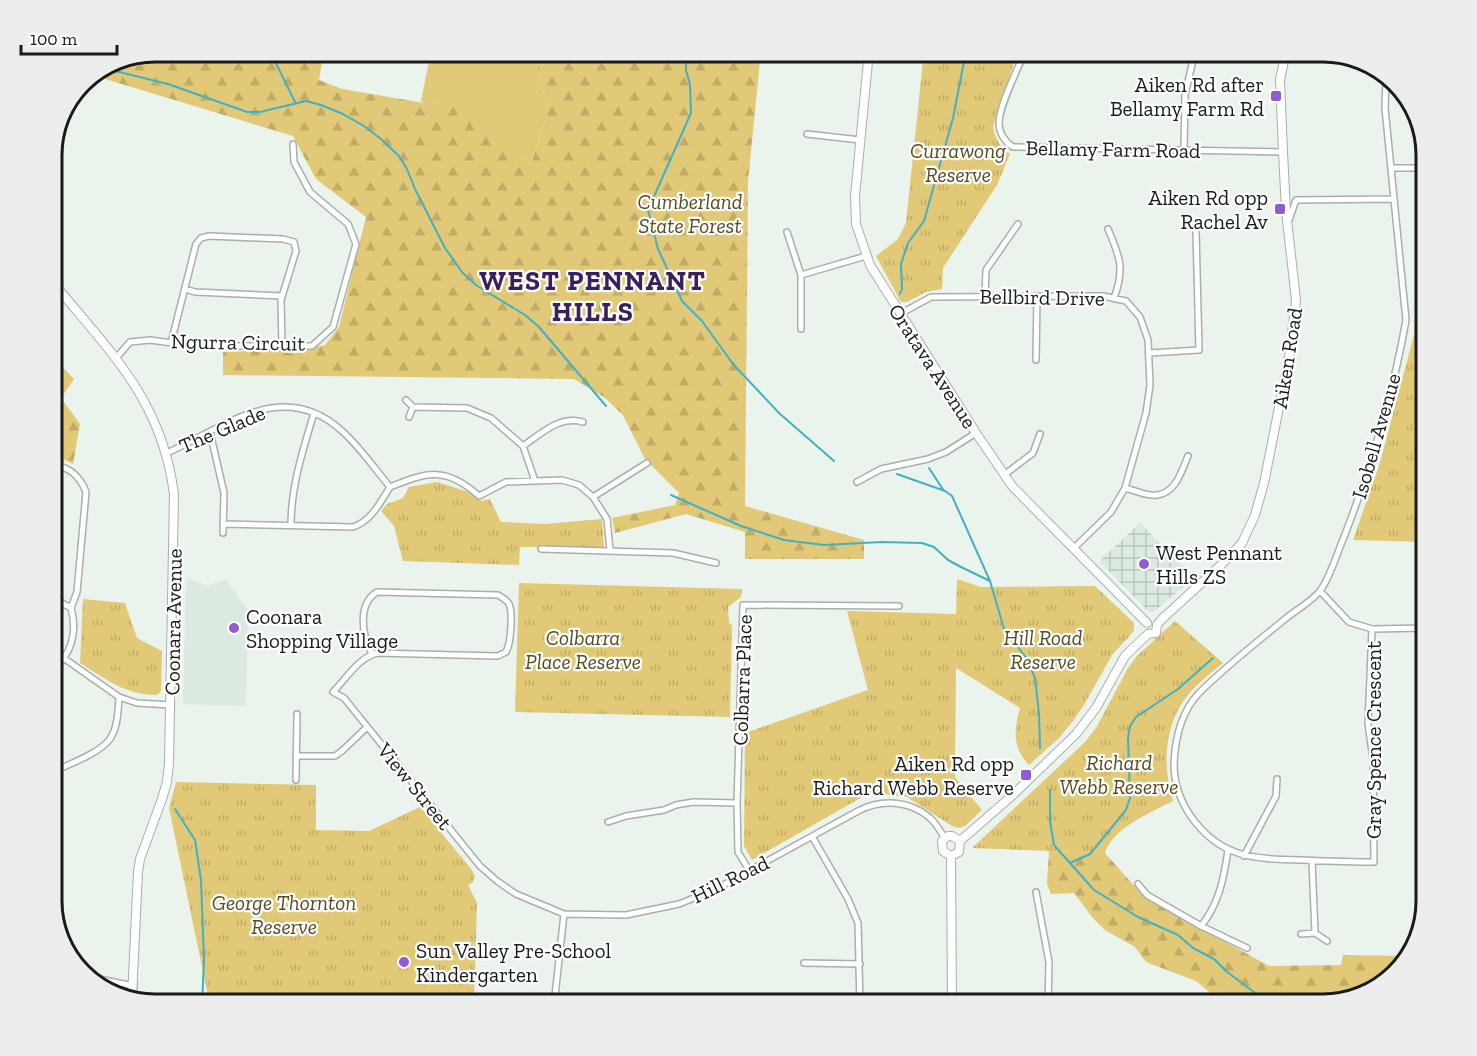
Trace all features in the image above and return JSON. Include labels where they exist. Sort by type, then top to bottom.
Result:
[{"type":"street","name":"Oratava Avenue","points":[[868,62],[855,210],[856,224],[875,276],[1018,494],[1147,623]]},
{"type":"street","name":"Bellamy Farm Road","points":[[1021,62],[999,124],[1008,144],[1022,148],[1283,152]]},
{"type":"street","points":[[1184,150],[1185,95],[1192,62]]},
{"type":"street","name":"Aiken Road","points":[[1157,625],[1169,611],[1236,550],[1255,515],[1264,483],[1280,407],[1296,300],[1287,224],[1283,152],[1280,80],[1284,62]]},
{"type":"street","name":"Isobell Avenue","points":[[1320,591],[1333,564],[1371,461],[1402,345],[1406,320],[1385,108],[1386,87]]},
{"type":"street","points":[[807,134],[860,140]]},
{"type":"street","name":"Ngurra Circuit","points":[[116,358],[130,342],[150,340],[195,346],[312,346],[333,327],[356,244],[348,224],[310,192],[294,162],[293,144]]},
{"type":"street","points":[[1392,168],[1416,168]]},
{"type":"street","points":[[1287,224],[1296,200],[1394,200]]},
{"type":"street","points":[[985,295],[987,270],[1018,224]]},
{"type":"street","points":[[1108,229],[1116,247],[1122,273],[1114,298]]},
{"type":"street","points":[[1150,352],[1199,350],[1196,231]]},
{"type":"street","points":[[787,232],[801,275],[801,329]]},
{"type":"street","points":[[171,343],[196,244],[201,238],[209,236],[283,239],[294,242],[296,251],[282,296],[282,346]]},
{"type":"street","points":[[801,275],[866,256]]},
{"type":"street","points":[[185,290],[282,296]]},
{"type":"street","name":"Coonara Avenue","points":[[62,293],[116,358],[147,403],[167,453],[176,508],[167,782],[144,846],[138,872],[133,992]]},
{"type":"street","points":[[1036,360],[1037,296]]},
{"type":"street","name":"Bellbird Drive","points":[[900,314],[931,297],[1103,296],[1126,301],[1140,317],[1150,352],[1150,385],[1146,413],[1125,488],[1111,512],[1073,549]]},
{"type":"street","points":[[406,400],[413,407],[467,408],[491,418],[523,446],[535,481]]},
{"type":"street","name":"The Glade","points":[[167,453],[251,412],[274,406],[296,408],[314,413],[342,430],[390,488]]},
{"type":"street","points":[[409,417],[413,407]]},
{"type":"street","points":[[291,525],[291,505],[295,482],[314,413]]},
{"type":"street","points":[[523,446],[561,421],[583,422]]},
{"type":"street","points":[[210,432],[222,485],[223,534]]},
{"type":"street","points":[[857,483],[881,469],[928,459],[946,452],[976,433]]},
{"type":"street","points":[[1004,475],[1034,453],[1040,434]]},
{"type":"street","points":[[1125,488],[1158,495],[1170,489],[1180,477],[1188,456]]},
{"type":"street","points":[[593,497],[647,463]]},
{"type":"street","points":[[62,467],[72,471],[82,481],[86,492],[77,592],[71,608]]},
{"type":"street","points":[[223,524],[353,527],[360,525],[371,516],[390,488],[418,476],[438,474],[458,480],[479,495],[506,482],[562,480],[579,485],[593,497],[607,519],[610,550]]},
{"type":"street","points":[[541,549],[673,553],[716,563]]},
{"type":"street","points":[[1320,591],[1349,622],[1372,629],[1416,628]]},
{"type":"street","name":"Gray Spence Crescent","points":[[1320,591],[1198,695],[1179,729],[1174,750],[1174,772],[1179,794],[1200,830],[1228,850],[1244,856],[1312,861],[1374,862],[1373,759],[1368,724],[1372,629]]},
{"type":"street","points":[[377,592],[498,595],[510,606],[509,646],[506,652],[498,656],[372,654],[368,646],[363,610],[370,596],[377,592]]},
{"type":"street","points":[[62,603],[71,608],[74,616],[73,635],[62,661]]},
{"type":"street","name":"Colbarra Place","points":[[749,870],[738,852],[737,803],[743,605],[899,606]]},
{"type":"street","points":[[960,841],[952,836],[945,838],[941,848],[945,854],[951,856],[959,852],[960,841],[1014,794],[1076,734],[1096,708],[1125,656],[1148,634],[1156,633],[1157,625],[1153,622],[1147,623],[1145,628],[1148,634]]},
{"type":"street","name":"View Street","points":[[372,654],[352,670],[333,692],[344,698],[480,866],[497,881]]},
{"type":"street","points":[[65,658],[120,697],[137,703],[171,705]]},
{"type":"street","points":[[62,768],[99,750],[110,739],[116,723],[120,697]]},
{"type":"street","points":[[296,780],[297,714]]},
{"type":"street","points":[[296,756],[335,756],[367,727]]},
{"type":"street","points":[[1244,856],[1276,796],[1277,779]]},
{"type":"street","points":[[608,822],[693,802],[737,803]]},
{"type":"street","name":"Hill Road","points":[[497,881],[516,894],[564,914],[626,915],[679,904],[716,890],[866,807],[887,803],[917,809],[931,818],[945,838]]},
{"type":"street","points":[[813,838],[848,899],[858,923],[860,994]]},
{"type":"street","points":[[1201,926],[1212,912],[1224,877],[1228,850]]},
{"type":"street","points":[[951,856],[952,994]]},
{"type":"street","points":[[1312,861],[1315,933]]},
{"type":"street","points":[[1138,884],[1147,895],[1201,926],[1247,948]]},
{"type":"street","points":[[1036,892],[1049,962],[1048,994]]},
{"type":"street","points":[[555,994],[564,914]]},
{"type":"street","points":[[1301,934],[1315,933],[1327,941]]},
{"type":"street","points":[[804,963],[860,964]]},
{"type":"street","points":[[107,981],[134,986]]},
{"type":"shaded area","points":[[1140,523],[1194,578],[1152,613],[1099,561]]},
{"type":"shaded area","name":"Coonara Shopping Village","points":[[188,578],[208,586],[225,579],[248,610],[246,706],[183,704],[186,581]]},
{"type":"green space","points":[[307,62],[322,62],[319,80]]},
{"type":"green space","name":"Cumberland State Forest","points":[[307,62],[319,80],[342,89],[424,103],[462,101],[531,165],[548,111],[537,62],[760,62],[748,181],[745,506],[864,540],[864,559],[745,559],[745,532],[686,514],[615,533],[612,518],[675,505],[679,493],[645,459],[623,415],[604,397],[574,379],[223,375],[223,352],[306,349],[325,345],[339,327],[366,217],[316,179],[293,136],[103,78],[108,74],[137,63]]},
{"type":"green space","points":[[429,62],[537,62],[548,111],[531,165],[462,102],[424,103],[421,101]]},
{"type":"green space","name":"Currawong Reserve","points":[[923,62],[1014,62],[993,126],[998,142],[1010,154],[997,185],[943,268],[942,289],[926,292],[907,302],[901,302],[876,256],[898,239],[906,223]]},
{"type":"green space","points":[[1415,318],[1416,542],[1353,540],[1379,466],[1414,335]]},
{"type":"green space","points":[[62,366],[74,379],[62,397]]},
{"type":"green space","points":[[62,399],[80,424],[73,464],[62,458]]},
{"type":"green space","points":[[437,482],[472,493],[481,501],[490,499],[501,522],[545,524],[602,519],[604,547],[520,547],[519,565],[403,561],[394,526],[381,511],[387,504],[403,498],[409,487]]},
{"type":"green space","name":"Hill Road Reserve","points":[[957,579],[981,587],[1095,586],[1134,623],[1134,631],[1112,655],[1073,721],[1059,738],[1029,765],[1017,745],[1016,724],[1020,708],[956,668],[955,777],[982,810],[965,826],[959,828],[952,826],[907,797],[871,792],[752,860],[744,846],[745,733],[868,690],[847,611],[956,614]]},
{"type":"green space","name":"Colbarra Place Reserve","points":[[519,583],[742,589],[741,597],[728,607],[729,623],[732,625],[730,717],[515,712]]},
{"type":"green space","points":[[83,599],[125,603],[137,638],[162,651],[161,691],[157,695],[125,689],[80,663]]},
{"type":"green space","name":"Richard Webb Reserve","points":[[1175,621],[1223,663],[1188,695],[1174,719],[1167,746],[1167,774],[1173,801],[1124,828],[1109,844],[1105,853],[972,848],[1084,743],[1096,728],[1128,668],[1137,656]]},
{"type":"green space","name":"George Thornton Reserve","points":[[176,782],[316,785],[316,830],[369,831],[420,807],[475,876],[473,882],[468,885],[477,903],[474,994],[208,994],[169,808]]},
{"type":"green space","points":[[1049,851],[1105,853],[1144,897],[1269,966],[1341,965],[1343,955],[1397,956],[1374,979],[1334,994],[1212,994],[1196,981],[1146,962],[1135,947],[1105,930],[1074,893],[1051,894],[1047,884]]},
{"type":"waterway","points":[[275,62],[295,102]]},
{"type":"waterway","points":[[686,62],[691,113],[648,210],[658,249],[682,301],[702,321],[733,364],[779,413],[834,461]]},
{"type":"waterway","points":[[900,294],[902,289],[901,264],[908,243],[924,221],[953,118],[964,62]]},
{"type":"waterway","points":[[115,71],[168,84],[247,112],[260,112],[306,101],[343,114],[364,126],[399,156],[445,248],[462,272],[476,285],[525,315],[539,327],[606,406]]},
{"type":"waterway","points":[[929,468],[944,491]]},
{"type":"waterway","points":[[897,474],[945,491],[952,496],[990,581],[1004,629],[1027,659],[1035,678],[1040,748]]},
{"type":"waterway","points":[[671,495],[741,526],[784,540],[824,545],[882,542],[922,543],[934,547],[948,560],[990,581]]},
{"type":"waterway","points":[[1070,863],[1090,854],[1126,810],[1130,798],[1128,738],[1130,726],[1136,717],[1178,689],[1213,658]]},
{"type":"waterway","points":[[1050,790],[1050,821],[1054,845],[1094,890],[1138,917],[1178,935],[1193,948],[1214,959],[1256,994]]},
{"type":"waterway","points":[[175,809],[195,840],[201,880],[204,960],[202,994]]},
{"type":"place","name":"Aiken Rd after Bellamy Farm Rd","points":[[1276,96]]},
{"type":"place","name":"Aiken Rd opp Rachel Av","points":[[1280,209]]},
{"type":"place","name":"West Pennant Hills ZS","points":[[1144,564]]},
{"type":"place","name":"Coonara Shopping Village","points":[[234,628]]},
{"type":"place","name":"Aiken Rd opp Richard Webb Reserve","points":[[1026,775]]},
{"type":"place","name":"Sun Valley Pre-School Kindergarten","points":[[404,962]]},
{"type":"district","name":"WEST PENNANT HILLS","points":[[593,296]]}]
